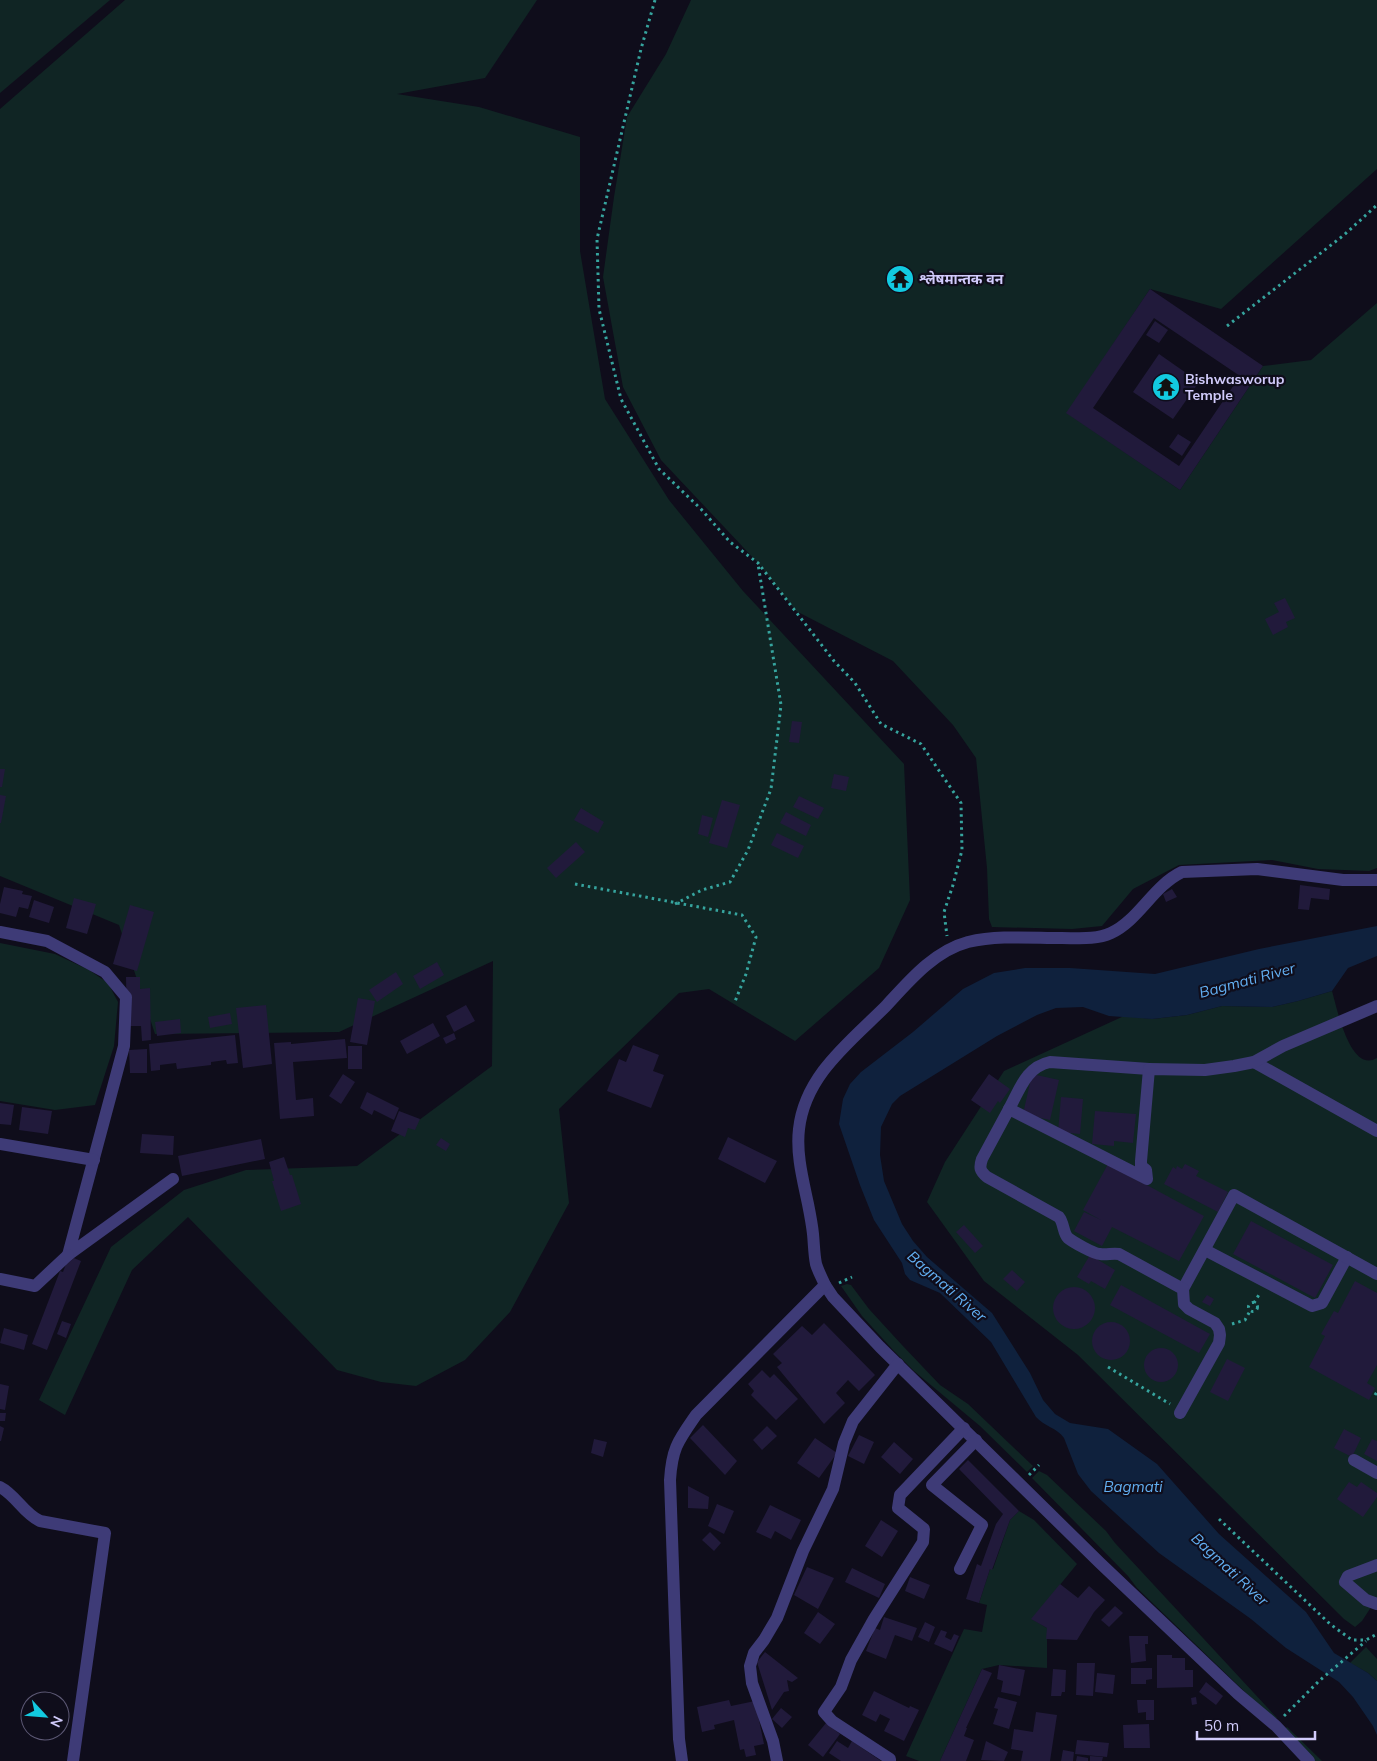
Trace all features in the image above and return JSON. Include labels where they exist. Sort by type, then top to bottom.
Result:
[{"type":"street","points":[[1309,1761],[1276,1726],[1238,1694],[1129,1592],[898,1364],[833,1297],[825,1285],[816,1264],[813,1232],[800,1164],[799,1130],[806,1100],[819,1075],[843,1047],[912,978],[932,960],[949,949],[968,942],[994,938],[1082,938],[1110,933],[1124,925],[1161,886],[1182,872],[1257,868],[1342,880],[1377,880]]},
{"type":"street","points":[[0,932],[47,941],[106,972],[126,997],[124,1046],[68,1255]]},
{"type":"street","points":[[1183,1289],[1119,1254],[1111,1252],[1096,1254],[1068,1238],[1063,1222],[1059,1217],[987,1178],[981,1172],[979,1166],[982,1159],[1027,1074],[1040,1064],[1050,1062],[1149,1069],[1205,1070],[1234,1066],[1254,1062],[1283,1046],[1377,1006]]},
{"type":"street","points":[[1254,1062],[1377,1131]]},
{"type":"street","points":[[1009,1109],[1146,1179],[1146,1170],[1141,1166],[1140,1161],[1149,1069]]},
{"type":"street","points":[[0,1144],[94,1160]]},
{"type":"street","points":[[0,1279],[35,1286],[68,1255],[173,1178]]},
{"type":"street","points":[[1181,1411],[1219,1343],[1220,1329],[1215,1323],[1189,1309],[1184,1304],[1183,1289],[1234,1195],[1377,1274]]},
{"type":"street","points":[[1205,1250],[1312,1306],[1322,1303],[1347,1257]]},
{"type":"street","points":[[682,1761],[670,1480],[671,1458],[679,1439],[696,1415],[825,1285]]},
{"type":"street","points":[[777,1761],[773,1741],[752,1683],[750,1666],[754,1652],[764,1640],[777,1618],[803,1551],[833,1489],[844,1443],[853,1421],[898,1364]]},
{"type":"street","points":[[890,1761],[890,1759],[832,1721],[824,1712],[841,1687],[851,1660],[874,1619],[923,1542],[924,1529],[898,1508],[900,1495],[964,1428]]},
{"type":"street","points":[[960,1570],[982,1525],[932,1485],[976,1440]]},
{"type":"street","points":[[1354,1460],[1377,1473]]},
{"type":"street","points":[[0,1487],[8,1492],[32,1518],[105,1533],[73,1761]]},
{"type":"street","points":[[1377,1565],[1348,1576],[1345,1582],[1366,1600],[1377,1604]]},
{"type":"path","points":[[654,0],[641,48],[597,239],[599,309],[621,399],[660,469],[701,509],[730,542],[758,563],[834,661],[854,683],[881,724],[922,744],[961,803],[962,850],[944,912],[949,949]]},
{"type":"path","points":[[1227,326],[1344,235],[1377,205]]},
{"type":"path","points":[[675,904],[702,890],[730,882],[748,850],[771,789],[782,705],[758,563]]},
{"type":"path","points":[[575,884],[742,915],[756,937],[746,974],[734,1004]]},
{"type":"path","points":[[1220,1329],[1245,1320],[1250,1311]]},
{"type":"path","points":[[1108,1366],[1181,1411]]},
{"type":"path","points":[[1219,1519],[1330,1624],[1352,1640],[1366,1640]]},
{"type":"path","points":[[1276,1726],[1319,1681],[1366,1640],[1377,1634]]},
{"type":"green space","points":[[0,0],[110,0],[0,93]]},
{"type":"green space","points":[[125,0],[537,0],[485,78],[397,94],[479,107],[580,137],[580,251],[605,399],[669,500],[743,591],[904,764],[910,900],[879,968],[795,1041],[709,989],[679,993],[559,1109],[569,1203],[510,1312],[465,1360],[416,1386],[381,1382],[337,1370],[188,1217],[132,1270],[65,1415],[39,1400],[111,1247],[184,1190],[246,1170],[357,1166],[492,1066],[493,961],[339,1032],[155,1034],[119,925],[0,876],[0,109]]},
{"type":"green space","points":[[691,0],[1377,0],[1377,169],[1221,309],[1150,289],[1067,413],[1180,490],[1263,366],[1311,360],[1377,303],[1377,868],[1369,871],[1318,869],[1272,860],[1179,865],[1133,889],[1102,926],[1072,929],[992,927],[989,919],[987,868],[976,758],[953,725],[893,661],[796,611],[758,563],[661,460],[623,387],[603,277],[627,117],[666,54]]},
{"type":"green space","points":[[0,943],[55,954],[89,970],[108,983],[118,1002],[114,1046],[95,1105],[55,1110],[0,1101]]},
{"type":"green space","points":[[1332,991],[1341,1024],[1352,1048],[1359,1057],[1368,1060],[1377,1058],[1377,1598],[1362,1621],[1355,1627],[1344,1619],[1078,1355],[984,1281],[927,1202],[945,1162],[1004,1071],[1124,1016],[1152,1019],[1187,1015],[1222,1006],[1272,1007]]},
{"type":"green space","points":[[851,1285],[869,1309],[940,1385],[968,1404],[1033,1466],[1027,1472],[980,1426],[914,1371],[893,1350],[862,1316],[841,1286]]},
{"type":"green space","points":[[1039,1471],[1047,1475],[1106,1531],[1277,1718],[1274,1720],[1137,1588],[1128,1576],[1032,1478]]},
{"type":"green space","points":[[1019,1511],[1034,1520],[1077,1564],[1032,1619],[1047,1628],[1047,1668],[999,1665],[982,1669],[940,1761],[919,1761],[906,1756],[964,1629],[982,1632],[987,1605],[979,1603],[990,1569],[993,1569],[1010,1520]]},
{"type":"green space","points":[[1366,1647],[1377,1659],[1377,1681],[1368,1673],[1350,1663]]},
{"type":"green space","points":[[1287,1727],[1322,1761],[1312,1761],[1284,1730]]},
{"type":"water","name":"Bagmati","points":[[1377,926],[1377,956],[1348,968],[1332,991],[1298,1001],[1272,1007],[1222,1006],[1187,1015],[1152,1019],[1109,1016],[1083,1007],[1056,1008],[1037,1015],[997,1036],[900,1096],[892,1104],[881,1127],[880,1155],[884,1181],[902,1224],[913,1241],[927,1257],[992,1313],[1030,1373],[1043,1400],[1055,1414],[1070,1423],[1108,1429],[1157,1464],[1219,1534],[1306,1612],[1334,1653],[1368,1673],[1377,1681],[1377,1735],[1353,1697],[1339,1682],[1286,1648],[1251,1619],[1159,1553],[1091,1491],[1078,1474],[1064,1438],[1036,1417],[991,1342],[940,1293],[910,1280],[905,1274],[902,1263],[874,1220],[839,1124],[843,1099],[850,1084],[861,1072],[913,1032],[963,989],[994,973],[1025,968],[1070,968],[1155,974],[1259,949]]},
{"type":"building","points":[[1150,289],[1263,366],[1180,490],[1066,413]],"holes":[[[1154,318],[1240,376],[1179,466],[1093,408]]]},
{"type":"building","points":[[1155,321],[1168,330],[1159,343],[1146,335]]},
{"type":"building","name":"Bishwasworup Temple","points":[[1159,354],[1199,382],[1173,419],[1133,392]]},
{"type":"building","points":[[1178,434],[1191,442],[1182,456],[1169,447]]},
{"type":"building","points":[[1285,598],[1295,618],[1286,622],[1288,627],[1273,635],[1265,619],[1279,612],[1274,603]]},
{"type":"building","points":[[792,721],[802,722],[799,743],[789,742]]},
{"type":"building","points":[[0,769],[5,769],[2,787],[0,787]]},
{"type":"building","points":[[834,774],[849,777],[846,791],[831,788]]},
{"type":"building","points":[[0,795],[6,796],[1,823],[0,823]]},
{"type":"building","points":[[799,796],[824,808],[818,819],[793,807]]},
{"type":"building","points":[[722,800],[740,805],[727,848],[709,843]]},
{"type":"building","points":[[581,808],[604,822],[598,833],[574,820]]},
{"type":"building","points":[[786,812],[811,825],[806,836],[780,823]]},
{"type":"building","points":[[702,815],[713,818],[708,837],[698,834]]},
{"type":"building","points":[[777,833],[804,846],[798,858],[771,845]]},
{"type":"building","points":[[576,842],[585,852],[556,878],[547,868]]},
{"type":"building","points":[[1300,885],[1330,889],[1329,900],[1311,898],[1309,910],[1298,909]]},
{"type":"building","points":[[4,887],[23,891],[22,894],[32,896],[28,909],[19,907],[16,917],[0,913]]},
{"type":"building","points":[[1172,889],[1177,897],[1166,902],[1163,894]]},
{"type":"building","points":[[74,898],[96,904],[87,934],[66,928]]},
{"type":"building","points":[[34,900],[54,907],[49,923],[29,917]]},
{"type":"building","points":[[130,905],[154,912],[137,971],[113,964]]},
{"type":"building","points":[[437,962],[444,975],[420,989],[413,976]]},
{"type":"building","points":[[396,972],[403,984],[377,1002],[369,990]]},
{"type":"building","points":[[126,977],[140,977],[140,989],[150,988],[151,1040],[142,1041],[141,1026],[127,1026]]},
{"type":"building","points":[[358,998],[375,1001],[367,1045],[350,1042]]},
{"type":"building","points":[[266,1005],[272,1064],[243,1068],[236,1008]]},
{"type":"building","points":[[466,1005],[475,1021],[454,1032],[446,1016]]},
{"type":"building","points":[[230,1013],[232,1024],[210,1028],[208,1017]]},
{"type":"building","points":[[180,1019],[181,1033],[157,1036],[155,1022]]},
{"type":"building","points":[[433,1023],[440,1036],[407,1054],[400,1041]]},
{"type":"building","points":[[454,1033],[456,1039],[446,1044],[443,1038]]},
{"type":"building","points":[[235,1035],[238,1063],[227,1064],[226,1060],[211,1062],[211,1065],[177,1069],[176,1063],[160,1065],[160,1070],[151,1071],[149,1044]]},
{"type":"building","points":[[345,1039],[347,1058],[293,1062],[296,1100],[313,1098],[314,1116],[280,1119],[274,1043],[291,1042],[291,1044]]},
{"type":"building","points":[[633,1045],[659,1055],[653,1071],[664,1075],[651,1108],[607,1091],[619,1059],[626,1062]]},
{"type":"building","points":[[348,1046],[362,1046],[362,1069],[348,1069]]},
{"type":"building","points":[[147,1049],[147,1073],[130,1073],[129,1050]]},
{"type":"building","points":[[343,1074],[355,1082],[341,1104],[329,1096]]},
{"type":"building","points":[[989,1074],[1010,1089],[1000,1103],[998,1101],[990,1113],[971,1100]]},
{"type":"building","points":[[1032,1074],[1059,1080],[1050,1120],[1023,1114]]},
{"type":"building","points":[[367,1092],[399,1108],[394,1120],[374,1110],[372,1115],[360,1108]]},
{"type":"building","points":[[1061,1097],[1083,1099],[1080,1134],[1058,1132]]},
{"type":"building","points":[[0,1103],[14,1105],[11,1125],[0,1124]]},
{"type":"building","points":[[22,1107],[52,1111],[48,1134],[19,1130]]},
{"type":"building","points":[[399,1111],[420,1119],[415,1130],[408,1128],[405,1137],[391,1131]]},
{"type":"building","points":[[1095,1111],[1136,1114],[1133,1143],[1114,1141],[1114,1146],[1092,1144]]},
{"type":"building","points":[[142,1134],[174,1136],[173,1155],[140,1153]]},
{"type":"building","points":[[728,1137],[777,1161],[765,1183],[718,1159]]},
{"type":"building","points":[[441,1138],[450,1144],[446,1151],[436,1145]]},
{"type":"building","points":[[261,1139],[265,1159],[182,1176],[178,1156]]},
{"type":"building","points":[[284,1157],[301,1204],[281,1211],[272,1181],[274,1181],[269,1162]]},
{"type":"building","points":[[1108,1164],[1204,1216],[1179,1261],[1112,1227],[1102,1246],[1074,1231],[1084,1212],[1101,1220],[1083,1210]]},
{"type":"building","points":[[1185,1164],[1199,1171],[1196,1176],[1228,1192],[1218,1212],[1164,1184],[1173,1167],[1176,1169],[1177,1166],[1182,1169]]},
{"type":"building","points":[[1251,1221],[1333,1265],[1315,1298],[1233,1254]]},
{"type":"building","points":[[964,1225],[983,1246],[975,1253],[956,1232]]},
{"type":"building","points":[[1090,1255],[1115,1270],[1105,1289],[1091,1281],[1089,1284],[1077,1277]]},
{"type":"building","points":[[69,1256],[81,1261],[47,1350],[32,1344],[60,1271],[63,1272]]},
{"type":"building","points":[[1012,1270],[1025,1282],[1017,1291],[1003,1279]]},
{"type":"building","points":[[1355,1281],[1377,1293],[1377,1365],[1367,1383],[1375,1388],[1369,1400],[1309,1367],[1325,1336],[1321,1334],[1334,1311],[1338,1313]]},
{"type":"building","points":[[1121,1285],[1210,1334],[1199,1353],[1110,1305]]},
{"type":"building","points":[[1074,1287],[1089,1293],[1095,1308],[1089,1323],[1074,1329],[1059,1323],[1053,1308],[1059,1293]]},
{"type":"building","points":[[1207,1295],[1214,1299],[1210,1306],[1202,1302]]},
{"type":"building","points":[[62,1321],[71,1324],[66,1338],[57,1334]]},
{"type":"building","points":[[1111,1322],[1124,1328],[1130,1341],[1124,1354],[1111,1360],[1098,1354],[1092,1341],[1098,1328]]},
{"type":"building","points":[[824,1323],[875,1375],[859,1391],[848,1380],[836,1393],[845,1403],[824,1424],[777,1367],[782,1363],[773,1354],[802,1326],[812,1335]]},
{"type":"building","points":[[4,1328],[28,1335],[24,1350],[0,1343]]},
{"type":"building","points":[[1161,1348],[1168,1349],[1173,1353],[1177,1358],[1177,1372],[1173,1377],[1168,1381],[1161,1382],[1154,1381],[1149,1377],[1145,1372],[1144,1365],[1145,1358],[1149,1353],[1154,1349]]},
{"type":"building","points":[[1227,1359],[1245,1368],[1228,1401],[1210,1392]]},
{"type":"building","points":[[762,1370],[770,1378],[774,1374],[798,1399],[776,1420],[751,1395],[754,1391],[748,1384]]},
{"type":"building","points":[[0,1384],[9,1386],[5,1410],[0,1409]]},
{"type":"building","points":[[0,1413],[6,1413],[5,1421],[0,1421]]},
{"type":"building","points":[[703,1425],[737,1461],[725,1475],[690,1438]]},
{"type":"building","points":[[0,1426],[4,1428],[1,1441],[0,1441]]},
{"type":"building","points":[[767,1426],[777,1436],[762,1450],[753,1440]]},
{"type":"building","points":[[1344,1429],[1361,1438],[1352,1457],[1334,1448]]},
{"type":"building","points":[[859,1435],[874,1442],[864,1464],[848,1456]]},
{"type":"building","points":[[815,1438],[837,1453],[819,1478],[797,1463]]},
{"type":"building","points":[[594,1439],[607,1442],[603,1457],[591,1453]]},
{"type":"building","points":[[1372,1439],[1377,1441],[1377,1461],[1364,1454]]},
{"type":"building","points":[[894,1442],[913,1459],[900,1474],[881,1457]]},
{"type":"building","points":[[968,1460],[1019,1511],[1010,1520],[992,1570],[990,1569],[979,1603],[966,1599],[977,1564],[981,1566],[996,1524],[1003,1514],[959,1469]]},
{"type":"building","points":[[1349,1482],[1357,1487],[1361,1482],[1377,1493],[1377,1497],[1363,1517],[1337,1499]]},
{"type":"building","points":[[688,1486],[709,1497],[708,1509],[688,1508]]},
{"type":"building","points":[[717,1504],[734,1511],[724,1534],[708,1526]]},
{"type":"building","points":[[770,1505],[801,1520],[791,1540],[775,1531],[771,1539],[756,1532]]},
{"type":"building","points":[[881,1520],[898,1531],[882,1557],[865,1546]]},
{"type":"building","points":[[710,1532],[721,1543],[714,1551],[702,1540]]},
{"type":"building","points":[[807,1567],[834,1578],[818,1609],[794,1595]]},
{"type":"building","points":[[852,1568],[885,1584],[879,1598],[845,1582]]},
{"type":"building","points":[[910,1577],[930,1585],[924,1599],[905,1591]]},
{"type":"building","points":[[1060,1584],[1078,1598],[1089,1586],[1105,1600],[1094,1612],[1077,1640],[1046,1639],[1047,1628],[1031,1619]]},
{"type":"building","points":[[1115,1606],[1123,1613],[1109,1627],[1101,1620]]},
{"type":"building","points":[[818,1612],[835,1624],[820,1644],[804,1633]]},
{"type":"building","points":[[884,1617],[917,1628],[912,1641],[895,1635],[886,1659],[866,1651],[875,1628],[880,1630]]},
{"type":"building","points":[[925,1622],[935,1627],[929,1642],[918,1637]]},
{"type":"building","points":[[941,1630],[947,1632],[945,1637],[951,1640],[954,1634],[959,1636],[952,1652],[934,1644]]},
{"type":"building","points":[[1129,1636],[1148,1636],[1148,1644],[1145,1644],[1146,1661],[1131,1663]]},
{"type":"building","points":[[765,1652],[798,1678],[792,1682],[787,1680],[789,1691],[784,1692],[772,1710],[757,1662]]},
{"type":"building","points":[[1157,1655],[1172,1655],[1172,1658],[1185,1658],[1185,1670],[1193,1670],[1193,1687],[1157,1688]]},
{"type":"building","points":[[1077,1663],[1095,1663],[1093,1696],[1076,1695]]},
{"type":"building","points":[[999,1665],[1025,1670],[1020,1696],[1001,1692],[1003,1681],[997,1679]]},
{"type":"building","points":[[1131,1668],[1152,1668],[1152,1679],[1146,1680],[1146,1684],[1131,1684]]},
{"type":"building","points":[[982,1669],[992,1673],[966,1728],[964,1736],[974,1740],[966,1761],[940,1761]]},
{"type":"building","points":[[1053,1669],[1066,1670],[1065,1692],[1062,1692],[1061,1696],[1051,1696]]},
{"type":"building","points":[[1097,1673],[1115,1675],[1113,1694],[1095,1692]]},
{"type":"building","points":[[1206,1682],[1223,1696],[1216,1705],[1199,1692]]},
{"type":"building","points":[[874,1691],[909,1708],[910,1706],[919,1710],[904,1741],[884,1731],[890,1719],[880,1714],[876,1722],[862,1715]]},
{"type":"building","points":[[998,1697],[1017,1702],[1009,1729],[993,1724],[998,1709],[994,1708]]},
{"type":"building","points":[[1196,1697],[1197,1704],[1192,1705],[1191,1698]]},
{"type":"building","points":[[729,1700],[731,1706],[755,1701],[764,1744],[754,1746],[756,1755],[746,1757],[744,1749],[740,1750],[734,1720],[714,1725],[715,1729],[702,1732],[697,1707]]},
{"type":"building","points":[[1137,1700],[1154,1700],[1154,1720],[1146,1720],[1146,1712],[1138,1713]]},
{"type":"building","points":[[781,1708],[792,1717],[782,1728],[772,1719]]},
{"type":"building","points":[[1036,1712],[1057,1715],[1050,1761],[1021,1761],[1023,1751],[1011,1749],[1014,1729],[1033,1732]]},
{"type":"building","points":[[826,1723],[840,1734],[823,1757],[808,1745]]},
{"type":"building","points":[[1149,1724],[1150,1748],[1124,1748],[1123,1725]]},
{"type":"building","points":[[1077,1740],[1109,1743],[1107,1757],[1075,1754]]},
{"type":"building","points":[[837,1741],[848,1748],[852,1741],[881,1761],[841,1761],[829,1753]]},
{"type":"building","points":[[986,1741],[1008,1752],[1004,1761],[981,1760]]},
{"type":"building","points":[[1063,1750],[1074,1752],[1073,1761],[1061,1761]]},
{"type":"building","points":[[1077,1756],[1088,1758],[1088,1761],[1076,1761]]},
{"type":"building","points":[[1090,1756],[1103,1757],[1102,1761],[1090,1761]]},
{"type":"place","name":"श्लेषमान्तक वन","points":[[900,279]]},
{"type":"place","name":"Bishwasworup Temple","points":[[1166,387]]},
{"type":"water label","name":"Bagmati River","points":[[1247,980]]},
{"type":"water label","name":"Bagmati River","points":[[947,1286]]},
{"type":"water label","name":"Bagmati River","points":[[1230,1569]]}]
